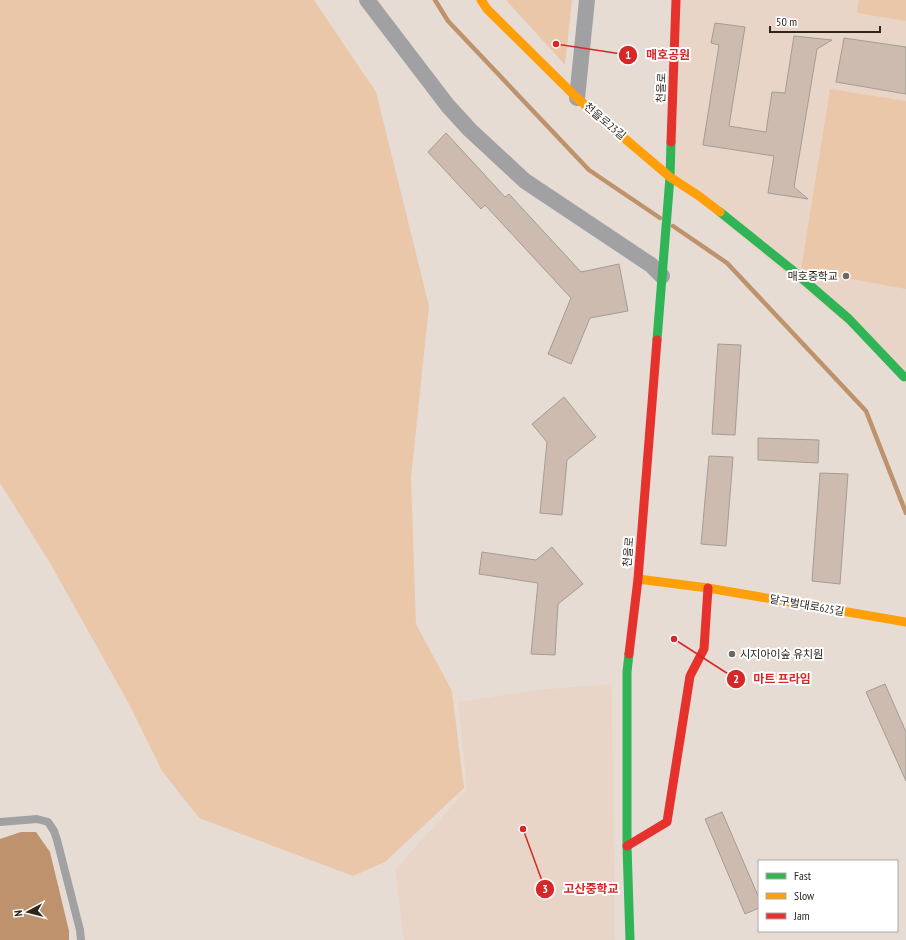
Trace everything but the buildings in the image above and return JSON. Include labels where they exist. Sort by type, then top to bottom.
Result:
[{"type":"street","points":[[367,0],[448,106],[470,130],[524,181],[651,265],[663,268]]},
{"type":"street","points":[[480,0],[487,10],[577,98]]},
{"type":"street","name":"천을로23길","points":[[587,0],[577,98],[670,177],[699,196],[732,221],[791,269],[849,319],[905,377]]},
{"type":"street","name":"천을로","points":[[630,940],[627,846],[627,672],[638,578],[670,177],[676,0]]},
{"type":"street","name":"달구벌대로625길","points":[[638,578],[708,588],[906,622]]},
{"type":"street","points":[[627,846],[667,822],[690,676],[704,649],[708,588]]},
{"type":"lane","points":[[0,822],[37,819],[48,822],[54,831],[57,840],[80,930],[81,940]]},
{"type":"shaded area","points":[[0,0],[314,0],[376,92],[429,306],[411,478],[416,624],[452,691],[464,788],[385,862],[353,876],[199,818],[162,771],[129,704],[50,563],[0,483]]},
{"type":"shaded area","points":[[506,0],[572,0],[565,65]]},
{"type":"shaded area","name":"매호중학교","points":[[676,0],[906,0],[906,374],[670,177]]},
{"type":"shaded area","points":[[859,0],[906,0],[906,21],[857,13]]},
{"type":"shaded area","points":[[830,89],[906,101],[906,289],[801,270]]},
{"type":"shaded area","points":[[612,684],[615,940],[404,940],[395,870],[467,789],[458,702],[535,690]]},
{"type":"shaded area","points":[[21,832],[36,832],[50,852],[69,931],[69,940],[0,940],[0,839]]},
{"type":"waterway","points":[[435,0],[448,21],[589,170],[660,218]]},
{"type":"waterway","points":[[673,226],[727,263],[866,411],[906,513]]},
{"type":"traffic: fast","points":[[657,340],[670,177],[671,142]]},
{"type":"traffic: fast","points":[[720,212],[791,269],[849,319],[904,377]]},
{"type":"traffic: fast","points":[[629,654],[627,672],[627,846],[630,940]]},
{"type":"traffic: slow","points":[[481,0],[487,9],[577,98],[670,177],[720,212]]},
{"type":"traffic: slow","points":[[638,579],[708,588],[906,622]]},
{"type":"traffic: jam","points":[[671,142],[676,0]]},
{"type":"traffic: jam","points":[[629,654],[638,579],[657,340]]},
{"type":"traffic: jam","points":[[627,846],[667,822],[690,676],[704,649],[708,588]]},
{"type":"place","name":"매호공원","points":[[556,44]]},
{"type":"place","name":"매호중학교","points":[[846,276]]},
{"type":"place","name":"마트 프라임","points":[[674,639]]},
{"type":"place","name":"시지아이숲 유치원","points":[[732,654]]},
{"type":"place","name":"고산중학교","points":[[523,829]]}]
